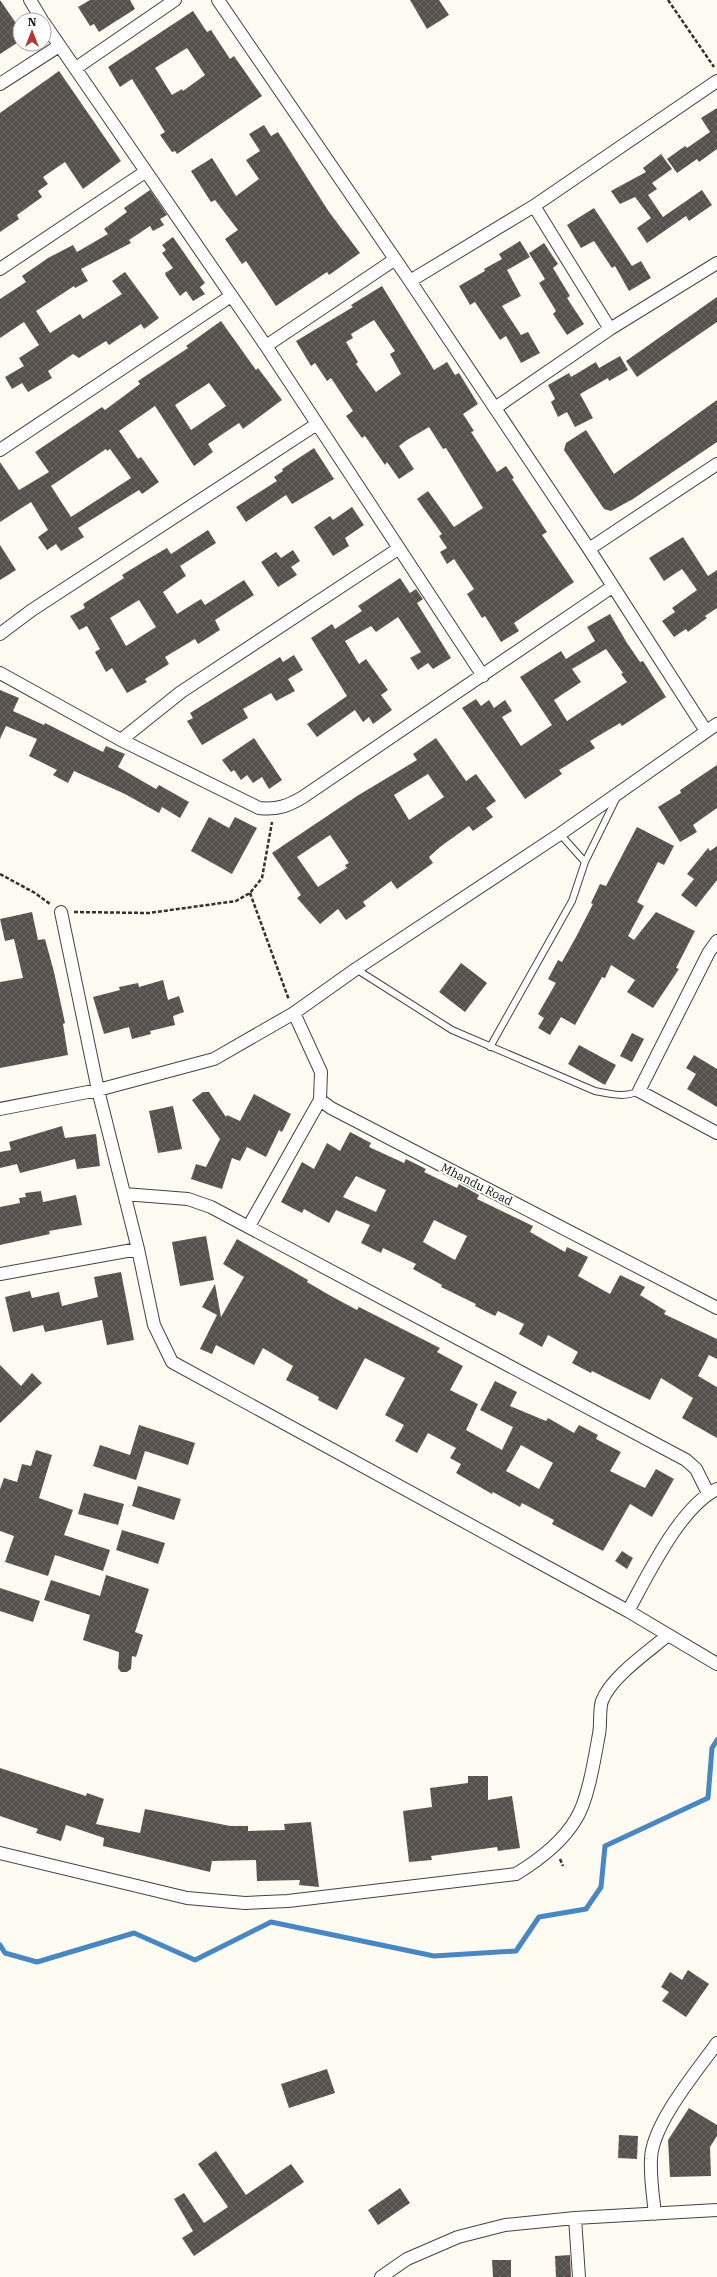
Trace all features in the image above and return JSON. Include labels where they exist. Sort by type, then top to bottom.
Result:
[{"type":"street","points":[[30,0],[37,12]]},
{"type":"street","points":[[76,68],[175,0]]},
{"type":"street","points":[[218,0],[495,408],[589,550],[612,588],[706,732]]},
{"type":"street","points":[[52,35],[266,346],[398,549],[483,676]]},
{"type":"street","points":[[0,84],[59,46]]},
{"type":"street","points":[[410,281],[534,206],[716,80]]},
{"type":"street","points":[[0,269],[145,172]]},
{"type":"street","points":[[534,206],[610,329]]},
{"type":"street","points":[[266,346],[394,260]]},
{"type":"street","points":[[495,408],[610,329],[717,263]]},
{"type":"street","points":[[0,450],[231,296]]},
{"type":"street","points":[[0,634],[32,610],[317,424]]},
{"type":"street","points":[[589,550],[717,464]]},
{"type":"street","points":[[121,740],[180,692],[398,549]]},
{"type":"street","points":[[0,673],[121,740],[259,808],[273,810],[288,806],[303,797],[612,588]]},
{"type":"street","points":[[0,1109],[98,1090],[214,1059],[294,1014],[356,969],[560,834],[717,724]]},
{"type":"street","points":[[61,912],[98,1090],[138,1249],[154,1325],[172,1362],[628,1611],[717,1664]]},
{"type":"street","points":[[717,941],[713,954],[639,1091],[717,1133]]},
{"type":"street","points":[[249,1226],[320,1100],[321,1072],[294,1014]]},
{"type":"street","name":"Mhandu Road","points":[[320,1100],[331,1108],[717,1308]]},
{"type":"street","points":[[124,1194],[188,1199],[211,1206],[686,1460],[696,1469],[713,1491],[692,1510],[669,1540],[628,1611]]},
{"type":"street","points":[[0,1274],[138,1249]]},
{"type":"street","points":[[0,1853],[187,1898],[245,1904],[288,1901],[516,1874],[538,1861],[554,1846],[577,1818],[591,1777],[602,1722],[601,1703],[610,1686],[668,1635]]},
{"type":"street","points":[[655,2214],[650,2158],[656,2137],[670,2109],[717,2043]]},
{"type":"street","points":[[381,2277],[407,2259],[458,2237],[504,2225],[575,2218],[717,2210]]},
{"type":"street","points":[[575,2218],[579,2277]]},
{"type":"lane","points":[[490,1047],[572,901],[585,862],[619,792]]},
{"type":"lane","points":[[560,834],[585,862]]},
{"type":"lane","points":[[356,969],[452,1030],[490,1047],[595,1091],[614,1095],[630,1095],[639,1091]]},
{"type":"path","points":[[668,0],[716,80]]},
{"type":"path","points":[[0,874],[34,893],[61,912],[149,913],[236,901],[250,893],[262,878],[273,810]]},
{"type":"path","points":[[250,893],[294,1014]]},
{"type":"building","points":[[0,0],[12,17],[12,46],[0,54]]},
{"type":"building","points":[[90,0],[130,0],[135,9],[99,32],[94,24],[90,26],[78,7]]},
{"type":"building","points":[[410,0],[439,0],[449,15],[427,29]]},
{"type":"building","points":[[193,11],[207,32],[211,30],[230,59],[234,56],[262,96],[177,154],[175,151],[172,152],[160,135],[165,132],[132,79],[120,87],[108,67]],"holes":[[[187,48],[205,75],[183,91],[182,89],[172,95],[155,68]]]},
{"type":"building","points":[[59,71],[121,161],[83,189],[65,162],[43,177],[48,184],[38,191],[42,197],[17,215],[19,219],[0,232],[0,113]]},
{"type":"building","points":[[717,108],[717,149],[699,162],[697,159],[677,173],[667,159],[685,146],[687,148],[710,132],[701,118]]},
{"type":"building","points":[[264,125],[271,136],[278,132],[329,212],[360,253],[329,275],[327,272],[276,306],[246,261],[242,264],[225,239],[238,230],[215,200],[211,202],[191,171],[212,158],[236,196],[259,179],[246,160],[260,151],[249,134]]},
{"type":"building","points":[[661,154],[672,169],[652,183],[657,189],[648,195],[663,217],[702,190],[712,205],[689,221],[686,216],[647,243],[637,228],[651,218],[635,197],[620,204],[611,191],[646,172],[643,168]]},
{"type":"building","points":[[150,190],[167,215],[160,219],[164,225],[153,231],[150,226],[129,240],[131,243],[81,269],[88,281],[75,288],[74,286],[36,311],[50,333],[80,314],[83,319],[122,294],[112,281],[125,272],[159,318],[144,329],[141,324],[109,345],[106,341],[79,358],[73,354],[48,371],[52,378],[28,392],[22,383],[12,389],[5,377],[24,366],[19,358],[39,345],[24,322],[0,338],[0,299],[26,282],[22,276],[48,258],[73,245],[77,252],[108,234],[104,229],[127,212],[124,208]]},
{"type":"building","points":[[594,208],[632,266],[641,261],[651,278],[629,291],[615,266],[612,268],[594,241],[581,248],[567,225]]},
{"type":"building","points":[[173,237],[205,283],[200,287],[205,294],[193,301],[186,291],[180,296],[165,273],[173,268],[162,253],[166,250],[162,245]]},
{"type":"building","points":[[520,241],[530,257],[507,270],[521,296],[502,306],[521,335],[528,332],[540,353],[521,363],[506,336],[500,340],[475,302],[470,305],[459,286],[502,259],[499,254]]},
{"type":"building","points":[[544,243],[558,264],[553,268],[570,296],[567,298],[584,324],[567,335],[553,314],[556,311],[539,283],[545,279],[529,253]]},
{"type":"building","points":[[382,286],[434,370],[447,362],[455,375],[459,373],[478,404],[463,414],[474,431],[471,432],[497,472],[506,466],[514,478],[512,479],[547,532],[542,535],[574,582],[514,623],[519,631],[501,642],[485,616],[482,618],[467,594],[474,589],[454,559],[447,564],[440,552],[447,548],[439,536],[442,534],[417,499],[428,491],[454,527],[483,508],[446,448],[443,449],[429,427],[407,440],[399,446],[414,469],[399,479],[387,462],[385,465],[365,436],[362,438],[346,416],[353,411],[331,378],[327,381],[315,363],[311,366],[296,341],[353,307],[351,305]],"holes":[[[374,320],[395,351],[390,354],[401,374],[376,392],[356,364],[358,362],[346,342],[353,338],[351,334]]]},
{"type":"building","points":[[717,297],[717,322],[637,377],[626,361]]},
{"type":"building","points":[[221,321],[256,370],[258,368],[282,400],[243,429],[239,423],[208,444],[213,452],[194,466],[155,406],[119,431],[138,459],[141,457],[159,482],[142,494],[139,490],[78,528],[84,537],[61,551],[56,544],[47,550],[38,537],[48,530],[31,502],[0,522],[0,462],[19,490],[49,472],[35,452],[102,407],[105,410],[140,384],[138,381],[188,348],[186,346]],"holes":[[[209,383],[226,406],[191,430],[175,405]],[[106,449],[107,451],[110,449],[131,478],[71,517],[51,486]]]},
{"type":"building","points":[[620,356],[628,370],[609,381],[608,378],[580,394],[593,418],[575,427],[567,412],[558,417],[551,402],[555,399],[548,385],[569,373],[571,377],[596,362],[599,368]]},
{"type":"building","points":[[717,400],[717,442],[633,499],[611,511],[604,509],[564,450],[566,443],[586,430],[614,474]]},
{"type":"building","points":[[314,448],[334,479],[292,504],[286,495],[246,522],[236,507],[277,481],[274,477],[283,471],[282,469]]},
{"type":"building","points":[[352,507],[364,525],[345,538],[349,546],[333,556],[314,527],[330,516],[333,520]]},
{"type":"building","points":[[208,530],[216,543],[180,566],[186,576],[163,592],[177,614],[201,599],[205,605],[244,580],[254,595],[215,620],[220,630],[198,644],[195,639],[165,657],[169,664],[145,679],[147,682],[127,693],[112,668],[106,672],[95,652],[100,649],[87,626],[79,630],[70,616],[85,608],[83,604],[124,578],[122,575],[143,562],[167,548],[171,554]],"holes":[[[139,600],[156,627],[126,646],[110,618]]]},
{"type":"building","points":[[683,537],[708,576],[717,570],[717,608],[705,616],[707,618],[688,632],[686,629],[674,637],[662,621],[675,612],[672,608],[697,590],[682,569],[664,581],[649,558]]},
{"type":"building","points":[[0,545],[16,570],[0,580]]},
{"type":"building","points":[[293,550],[300,561],[291,567],[297,575],[278,587],[261,562],[276,552],[281,558]]},
{"type":"building","points":[[400,578],[410,593],[416,589],[423,599],[417,603],[451,658],[433,669],[428,663],[418,670],[410,658],[421,652],[398,617],[376,632],[371,626],[345,641],[359,664],[366,659],[388,690],[381,695],[392,710],[373,724],[369,717],[363,722],[355,710],[317,737],[307,724],[347,696],[311,638],[332,624],[335,629],[362,611],[358,606]]},
{"type":"building","points":[[610,614],[627,643],[640,662],[643,661],[666,697],[622,726],[620,723],[590,741],[595,748],[559,770],[562,774],[525,799],[462,708],[476,699],[481,706],[489,700],[494,708],[505,700],[512,711],[502,717],[521,746],[552,725],[520,677],[561,651],[566,659],[595,641],[587,627]],"holes":[[[606,649],[623,673],[621,674],[627,682],[567,721],[554,700],[581,682],[572,669]]]},
{"type":"building","points":[[294,655],[303,670],[288,679],[295,691],[276,701],[271,693],[243,709],[248,718],[202,745],[187,721],[193,718],[190,713],[280,657],[283,662]]},
{"type":"building","points":[[0,690],[19,698],[13,711],[44,725],[45,723],[103,752],[106,746],[125,754],[118,767],[156,789],[159,785],[189,802],[180,818],[162,807],[159,813],[125,794],[74,771],[68,783],[53,775],[57,770],[29,756],[37,739],[6,726],[0,739]]},
{"type":"building","points":[[254,738],[282,780],[269,789],[262,777],[253,783],[247,775],[241,780],[234,770],[231,772],[222,760]]},
{"type":"building","points":[[436,738],[466,781],[476,774],[496,801],[486,808],[493,817],[473,831],[469,826],[440,847],[429,857],[433,863],[397,889],[391,881],[363,902],[366,906],[346,920],[338,909],[320,924],[297,898],[301,895],[272,853],[357,796],[417,760],[413,754]],"holes":[[[428,774],[444,797],[409,820],[394,795]],[[330,835],[349,863],[345,865],[347,868],[318,887],[297,857]]]},
{"type":"building","points":[[717,765],[717,808],[693,825],[697,832],[680,842],[658,807],[681,793],[680,790]]},
{"type":"building","points":[[209,817],[229,828],[235,817],[257,828],[232,874],[191,851]]},
{"type":"building","points":[[637,827],[674,846],[664,865],[658,862],[637,902],[644,906],[628,936],[634,940],[656,912],[695,931],[676,968],[679,969],[653,1008],[627,992],[635,980],[611,965],[605,978],[602,977],[575,1025],[561,1017],[550,1035],[538,1028],[544,1018],[538,1014],[556,983],[548,979],[558,960],[562,962],[593,904],[591,903],[600,884],[606,886]]},
{"type":"building","points":[[717,846],[717,880],[696,907],[681,895],[694,879],[687,874],[708,848],[710,851]]},
{"type":"building","points":[[32,912],[38,940],[45,939],[54,972],[65,1023],[63,1024],[68,1055],[0,1068],[0,982],[23,978],[14,939],[5,941],[0,919]]},
{"type":"building","points":[[461,963],[487,983],[465,1012],[439,992]]},
{"type":"building","points":[[163,980],[168,1000],[179,996],[184,1012],[173,1016],[175,1025],[150,1031],[151,1034],[132,1039],[129,1027],[104,1034],[93,997],[120,990],[119,987],[138,983],[139,987]]},
{"type":"building","points":[[632,1033],[644,1039],[632,1062],[620,1056]]},
{"type":"building","points":[[579,1045],[616,1065],[605,1085],[568,1064]]},
{"type":"building","points":[[694,1055],[717,1069],[717,1107],[687,1089],[696,1074],[686,1068]]},
{"type":"building","points":[[203,1092],[209,1092],[226,1117],[227,1115],[240,1121],[254,1094],[291,1114],[282,1132],[279,1130],[266,1157],[247,1147],[240,1161],[232,1158],[222,1189],[191,1179],[196,1164],[206,1167],[220,1139],[192,1100]]},
{"type":"building","points":[[173,1106],[182,1149],[158,1153],[149,1111]]},
{"type":"building","points":[[62,1126],[65,1138],[96,1134],[100,1166],[77,1169],[75,1159],[20,1173],[17,1164],[0,1168],[0,1152],[11,1150],[9,1142]]},
{"type":"building","points":[[350,1132],[371,1143],[369,1147],[404,1163],[406,1159],[426,1169],[424,1172],[457,1188],[459,1184],[479,1195],[477,1199],[533,1226],[530,1232],[565,1252],[567,1247],[588,1257],[578,1276],[610,1294],[620,1275],[645,1287],[640,1295],[666,1311],[664,1314],[717,1339],[717,1359],[709,1355],[698,1376],[717,1387],[717,1438],[682,1418],[693,1398],[661,1378],[650,1400],[592,1371],[591,1373],[572,1363],[578,1352],[548,1335],[542,1347],[519,1334],[524,1324],[498,1311],[495,1316],[475,1306],[476,1304],[441,1287],[442,1285],[413,1269],[416,1264],[383,1248],[381,1253],[361,1243],[370,1225],[336,1210],[329,1223],[304,1209],[302,1213],[281,1202],[302,1162],[314,1169],[327,1143],[340,1151]],"holes":[[[356,1176],[386,1190],[376,1212],[343,1197]],[[434,1220],[467,1236],[455,1260],[423,1242]]]},
{"type":"building","points":[[41,1191],[43,1202],[76,1195],[82,1225],[49,1231],[50,1234],[0,1245],[0,1207],[20,1203],[19,1198],[26,1197],[25,1193]]},
{"type":"building","points":[[206,1236],[214,1280],[180,1286],[172,1242]]},
{"type":"building","points":[[237,1239],[308,1280],[307,1282],[357,1310],[359,1307],[440,1348],[437,1352],[463,1366],[450,1390],[478,1404],[466,1430],[502,1450],[513,1427],[480,1410],[495,1381],[517,1392],[510,1406],[546,1421],[548,1418],[574,1433],[579,1425],[598,1435],[596,1439],[621,1452],[610,1471],[645,1488],[656,1469],[674,1479],[652,1517],[630,1504],[603,1551],[552,1524],[554,1520],[522,1503],[520,1507],[493,1492],[492,1494],[456,1473],[461,1464],[450,1458],[456,1448],[428,1433],[417,1453],[395,1441],[404,1425],[385,1415],[405,1378],[365,1358],[337,1410],[318,1400],[319,1397],[286,1380],[293,1366],[263,1348],[254,1365],[216,1345],[212,1354],[200,1349],[217,1315],[202,1307],[215,1284],[221,1317],[244,1277],[223,1264]],"holes":[[[521,1445],[553,1463],[539,1489],[506,1471]]]},
{"type":"building","points":[[121,1272],[134,1340],[107,1345],[102,1320],[45,1332],[43,1325],[13,1332],[5,1297],[30,1291],[32,1298],[59,1292],[62,1306],[98,1297],[94,1277]]},
{"type":"building","points":[[0,1365],[21,1386],[32,1373],[42,1383],[0,1423]]},
{"type":"building","points":[[139,1425],[195,1443],[188,1465],[145,1451],[136,1480],[93,1466],[100,1445],[130,1455]]},
{"type":"building","points":[[36,1450],[52,1455],[39,1498],[73,1510],[64,1535],[110,1550],[103,1571],[55,1555],[48,1576],[5,1562],[14,1536],[0,1531],[0,1489],[4,1478],[17,1482],[22,1464],[31,1466]]},
{"type":"building","points":[[138,1486],[181,1499],[174,1520],[132,1506]]},
{"type":"building","points":[[84,1493],[124,1504],[118,1525],[78,1514]]},
{"type":"building","points":[[122,1530],[165,1543],[158,1564],[116,1550]]},
{"type":"building","points":[[622,1551],[633,1558],[627,1569],[615,1561]]},
{"type":"building","points":[[106,1575],[149,1589],[135,1632],[143,1635],[136,1657],[132,1656],[131,1669],[127,1672],[121,1672],[118,1668],[119,1652],[83,1640],[90,1615],[44,1600],[51,1580],[100,1596]]},
{"type":"building","points":[[0,1588],[40,1601],[33,1622],[0,1611]]},
{"type":"building","points":[[0,1768],[86,1796],[87,1793],[104,1799],[96,1824],[140,1833],[145,1809],[230,1826],[248,1826],[248,1831],[285,1830],[284,1824],[311,1822],[319,1887],[299,1885],[300,1880],[257,1881],[256,1860],[212,1861],[210,1872],[103,1846],[104,1838],[66,1825],[61,1841],[36,1833],[38,1829],[0,1816]]},
{"type":"building","points":[[468,1776],[488,1776],[488,1800],[512,1796],[520,1848],[498,1851],[497,1847],[431,1856],[432,1860],[409,1862],[403,1811],[432,1807],[430,1788],[468,1783]]},
{"type":"building","points":[[688,1970],[709,1984],[686,2017],[662,2001],[669,1992],[661,1987],[670,1972],[682,1980]]},
{"type":"building","points":[[327,2069],[335,2093],[289,2108],[281,2084]]},
{"type":"building","points":[[689,2108],[717,2125],[717,2136],[710,2147],[711,2176],[670,2177],[668,2140]]},
{"type":"building","points":[[619,2135],[638,2136],[637,2159],[618,2158]]},
{"type":"building","points":[[216,2151],[246,2195],[291,2164],[304,2182],[194,2256],[182,2238],[193,2231],[174,2199],[184,2193],[204,2223],[228,2207],[198,2164]]},
{"type":"building","points":[[400,2188],[410,2203],[378,2225],[368,2210]]},
{"type":"building","points":[[570,2255],[571,2277],[556,2277],[555,2256]]},
{"type":"building","points":[[492,2260],[511,2260],[511,2277],[493,2277]]},
{"type":"waterway","points":[[0,1945],[5,1953],[37,1962],[134,1933],[195,1960],[271,1922],[434,1956],[516,1951],[539,1917],[586,1909],[601,1887],[605,1846],[708,1798],[712,1748],[717,1740]]}]
